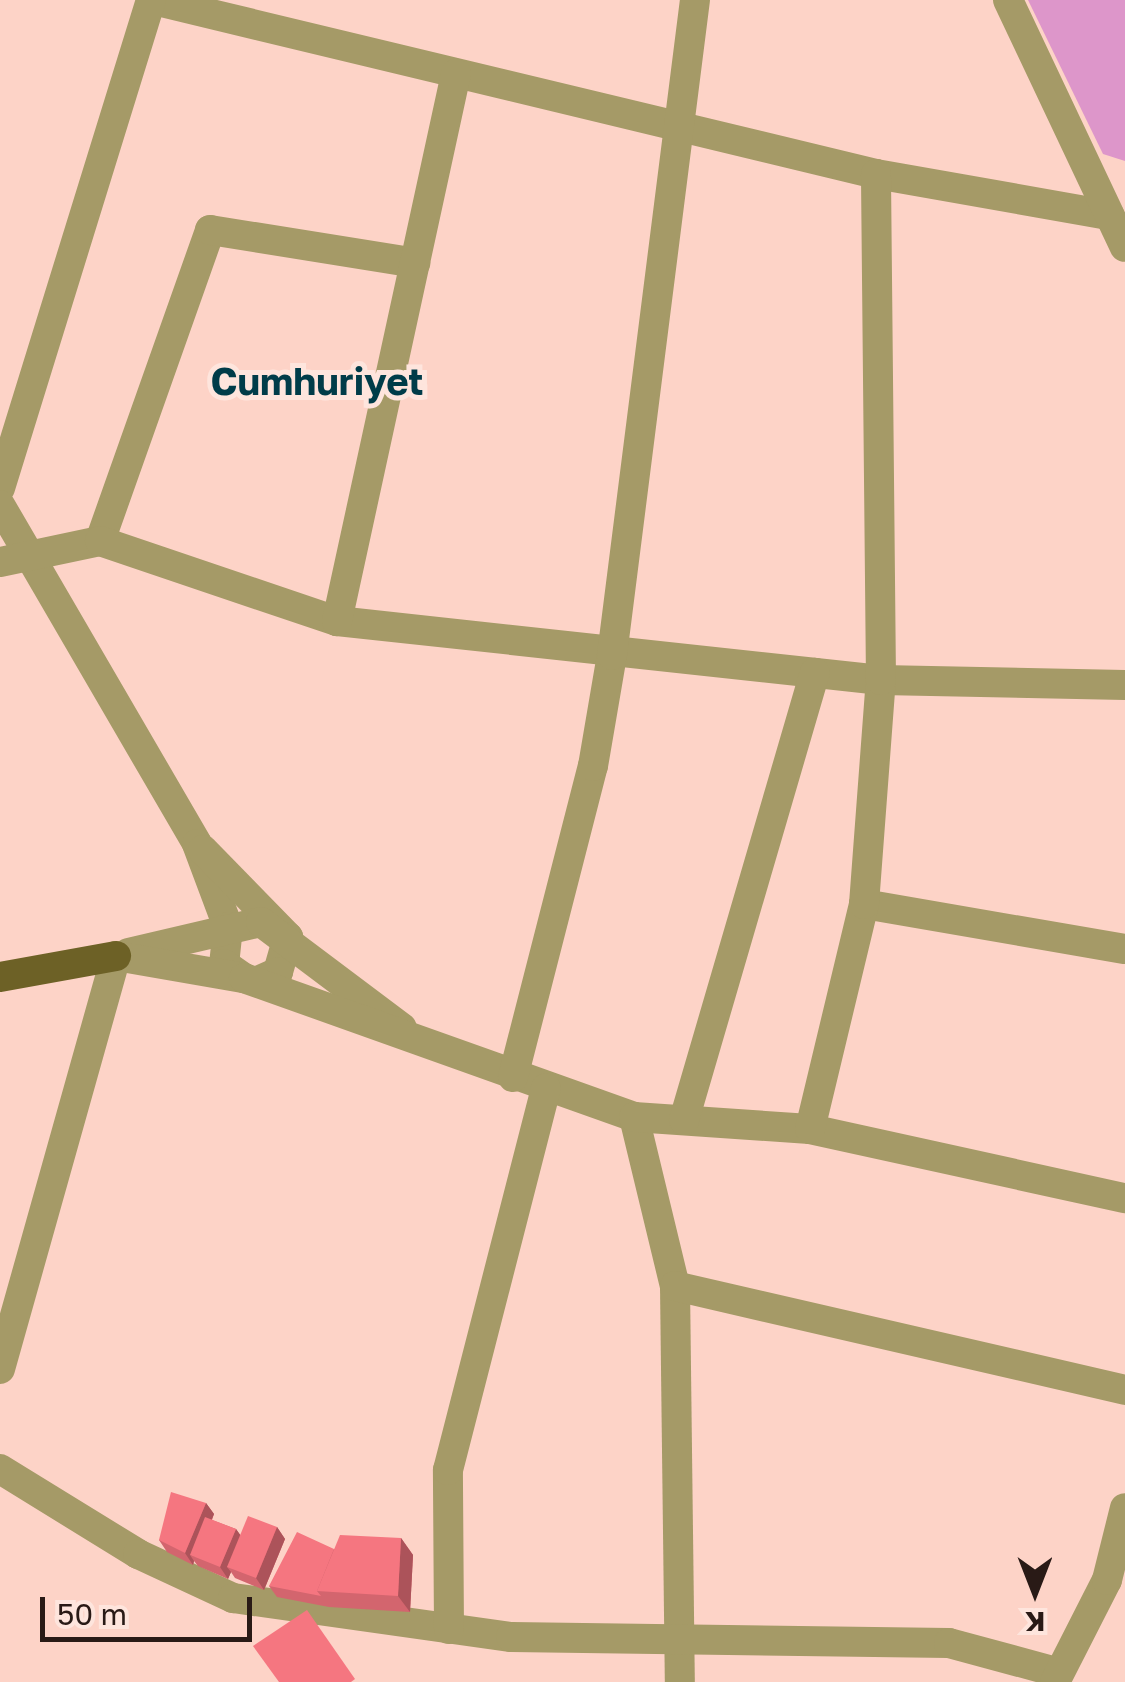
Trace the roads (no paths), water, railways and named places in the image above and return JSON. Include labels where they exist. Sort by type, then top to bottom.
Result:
[{"type":"main road","points":[[0,977],[116,956]]},
{"type":"street","points":[[0,488],[152,0],[876,174],[1109,215]]},
{"type":"street","points":[[513,1077],[594,766],[612,655],[675,127],[695,0]]},
{"type":"street","points":[[1008,0],[1125,247]]},
{"type":"street","points":[[337,621],[456,74]]},
{"type":"street","points":[[810,1129],[864,904],[881,680],[876,174]]},
{"type":"street","points":[[100,541],[210,230],[415,263]]},
{"type":"street","points":[[0,505],[34,552],[197,844],[228,927],[224,964],[250,980],[432,1051],[634,1117],[810,1129],[1125,1198]]},
{"type":"street","points":[[0,562],[100,541],[337,621],[612,655],[881,680],[1125,686]]},
{"type":"street","points":[[684,1120],[814,674]]},
{"type":"street","points":[[197,844],[288,937],[432,1051]]},
{"type":"street","points":[[864,904],[1125,949]]},
{"type":"street","points":[[116,956],[260,922],[288,937]]},
{"type":"street","points":[[116,956],[250,980],[278,972],[288,937]]},
{"type":"street","points":[[0,1370],[116,956]]},
{"type":"street","points":[[449,1629],[448,1470],[546,1088]]},
{"type":"street","points":[[634,1117],[676,1286],[674,1634],[680,1682]]},
{"type":"street","points":[[676,1286],[1125,1390]]},
{"type":"street","points":[[0,1469],[138,1554],[233,1598],[449,1629],[949,1642],[1054,1676],[1107,1580],[1125,1508]]},
{"type":"district","name":"Cumhuriyet","points":[[317,381]]}]
